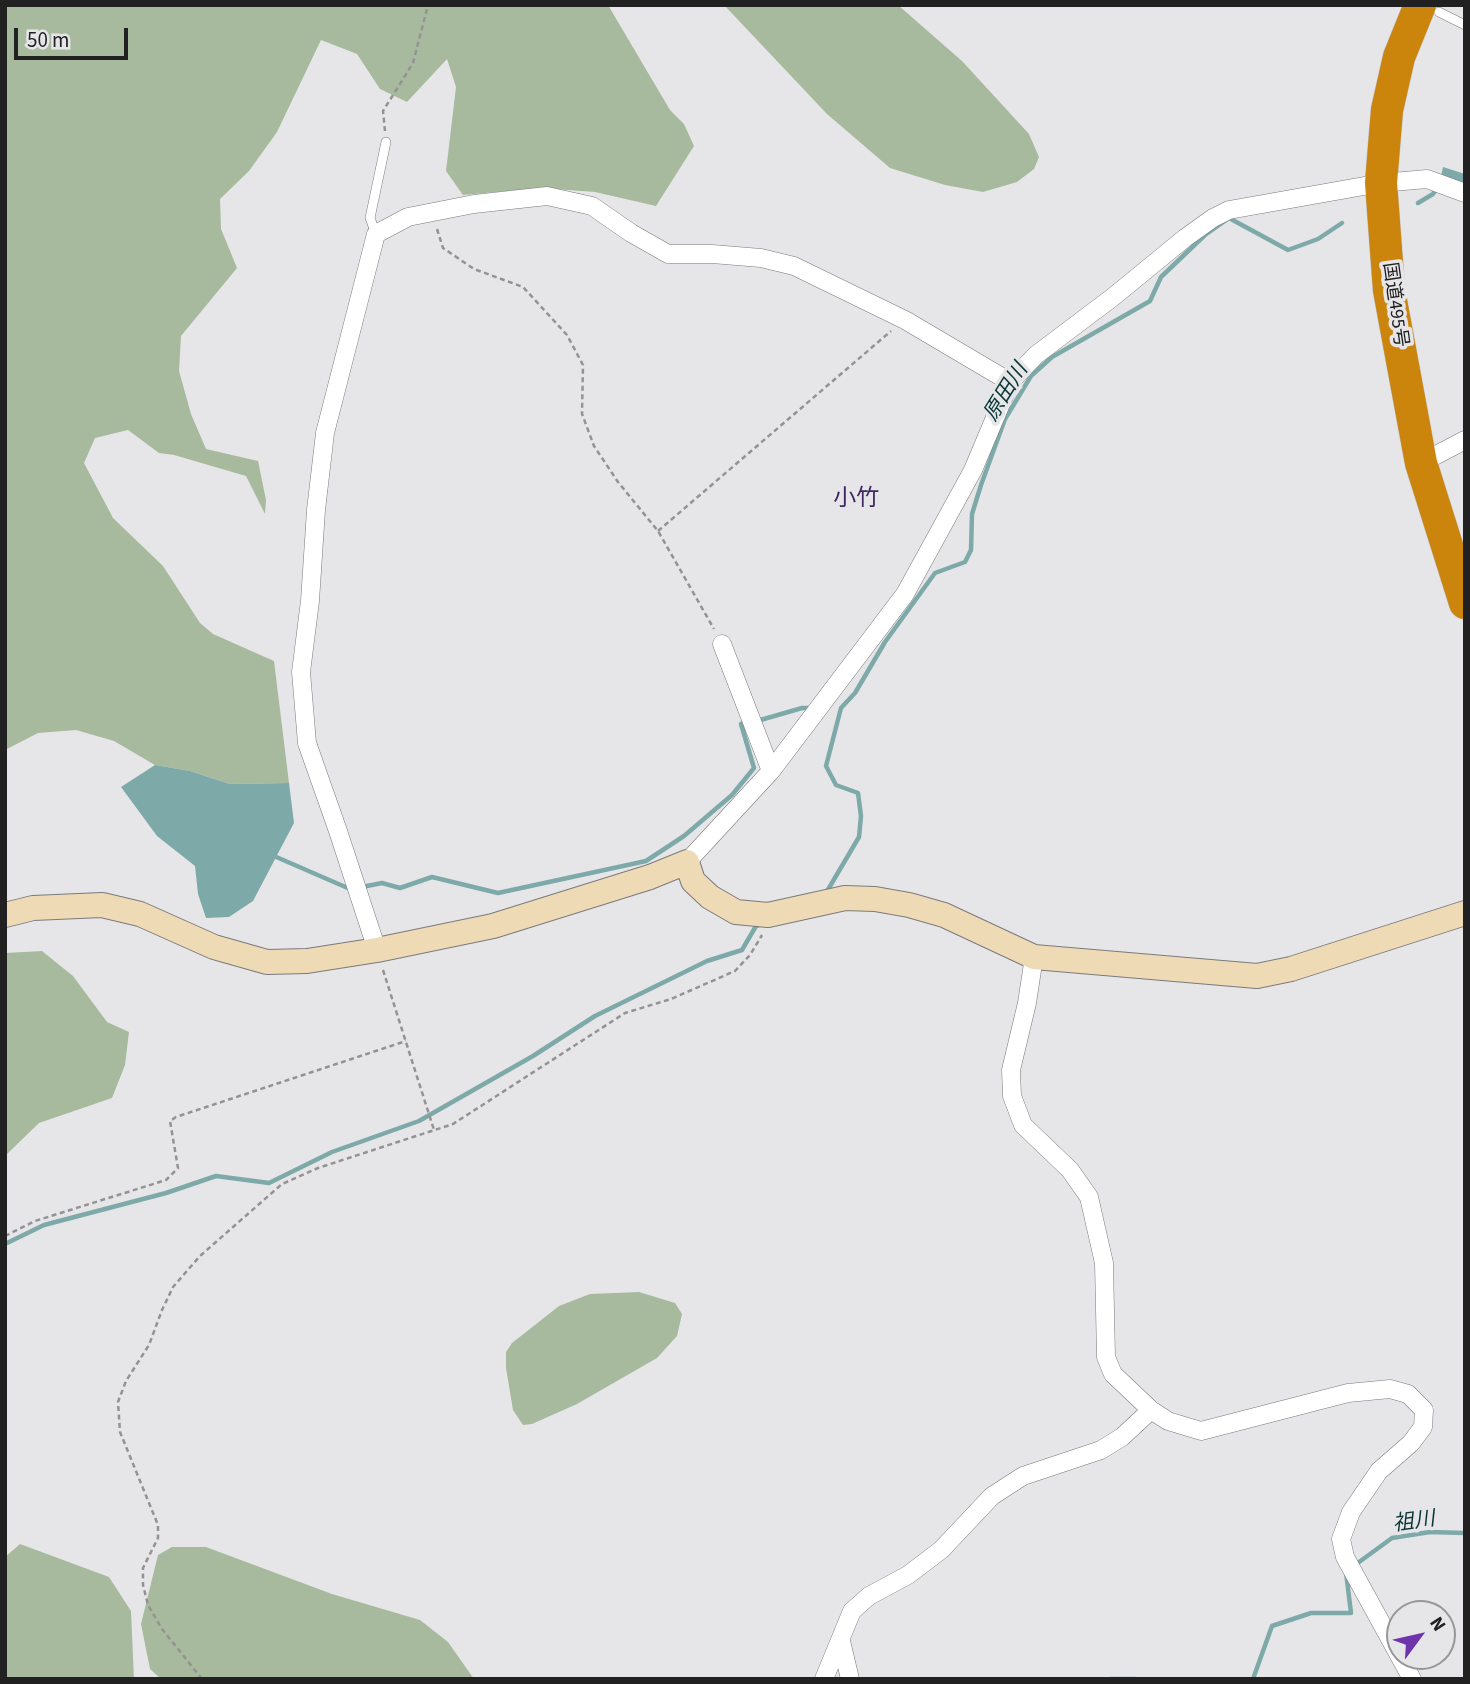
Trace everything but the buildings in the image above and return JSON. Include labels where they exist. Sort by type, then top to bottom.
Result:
[{"type":"highway","name":"国道495号","points":[[1438,10],[1399,57],[1387,110],[1392,182],[1389,290],[1442,452],[1465,547]]},
{"type":"highway","name":"国道495号","points":[[1442,452],[1465,603]]},
{"type":"street","points":[[5,915],[33,908],[102,905],[140,914],[214,947],[267,962],[307,961],[377,950],[493,926],[650,877],[687,862],[771,771],[905,594],[973,470],[1010,382],[1037,355],[1213,218],[1229,210],[1392,182],[1427,179],[1465,193]]},
{"type":"street","points":[[377,950],[307,743],[301,672],[325,433],[376,234],[408,217],[474,204],[547,197],[592,206],[668,254],[761,258],[794,266],[905,320],[1010,382]]},
{"type":"street","points":[[722,644],[771,771]]},
{"type":"street","points":[[687,862],[693,881],[710,897],[736,912],[768,915],[845,898],[875,899],[944,915],[1034,957],[1257,976],[1291,969],[1465,914]]},
{"type":"street","points":[[1034,957],[1012,1070],[1012,1096],[1023,1125],[1070,1170],[1090,1197],[1104,1263],[1106,1357],[1113,1374],[1151,1410],[1168,1421],[1201,1431],[1349,1393],[1390,1389],[1408,1394],[1424,1410],[1423,1427],[1411,1443],[1379,1471],[1351,1513],[1341,1539],[1345,1557],[1412,1679]]},
{"type":"street","points":[[824,1679],[852,1611],[869,1596],[908,1575],[941,1550],[992,1496],[1023,1476],[1101,1450],[1122,1437],[1151,1410]]},
{"type":"street","points":[[841,1642],[850,1679]]},
{"type":"lane","points":[[376,234],[370,218],[386,142]]},
{"type":"path","points":[[386,142],[383,111],[413,63],[428,5]]},
{"type":"path","points":[[432,213],[443,248],[474,269],[523,286],[567,335],[583,365],[582,414],[594,446],[618,482],[658,531],[722,644]]},
{"type":"path","points":[[658,531],[905,320]]},
{"type":"path","points":[[202,1679],[162,1629],[148,1605],[143,1585],[143,1568],[158,1538],[158,1525],[120,1432],[118,1402],[126,1381],[149,1345],[173,1287],[200,1256],[282,1184],[318,1167],[453,1124],[625,1013],[671,999],[736,971],[760,940],[768,915]]},
{"type":"path","points":[[377,950],[434,1130]]},
{"type":"path","points":[[5,1236],[35,1221],[166,1180],[178,1168],[170,1121],[176,1117],[406,1041]]},
{"type":"green space","points":[[5,5],[608,5],[670,110],[684,124],[694,146],[656,206],[595,192],[541,188],[463,195],[446,171],[456,87],[447,59],[407,102],[380,89],[357,54],[321,40],[277,132],[249,171],[220,199],[221,229],[237,268],[181,336],[179,371],[191,414],[206,449],[258,461],[266,500],[265,514],[246,476],[159,453],[128,430],[95,438],[84,463],[113,518],[163,566],[200,623],[213,634],[274,661],[289,783],[230,784],[190,771],[155,765],[114,741],[76,730],[38,733],[5,750]]},
{"type":"green space","points":[[724,5],[898,5],[962,61],[1029,134],[1039,157],[1034,169],[1017,182],[983,192],[945,185],[890,168],[827,114]]},
{"type":"green space","points":[[42,951],[73,976],[107,1022],[129,1032],[125,1065],[112,1098],[39,1123],[5,1156],[5,953]]},
{"type":"green space","points":[[639,1292],[675,1303],[682,1314],[677,1336],[657,1358],[577,1404],[532,1424],[523,1425],[513,1410],[506,1368],[506,1352],[512,1343],[559,1306],[590,1294]]},
{"type":"green space","points":[[20,1544],[109,1577],[131,1611],[134,1679],[5,1679],[5,1557]]},
{"type":"green space","points":[[172,1547],[206,1547],[332,1594],[420,1620],[448,1642],[474,1679],[161,1679],[150,1669],[141,1624],[158,1555]]},
{"type":"water","points":[[1443,167],[1465,174],[1465,186],[1441,176]]},
{"type":"water","points":[[155,765],[190,771],[230,784],[289,783],[294,823],[253,901],[229,917],[206,918],[198,894],[195,866],[157,836],[121,787]]},
{"type":"waterway","name":"原田川","points":[[1418,203],[1433,194],[1438,186]]},
{"type":"waterway","name":"原田川","points":[[826,893],[859,837],[861,816],[858,793],[836,785],[826,766],[841,708],[855,693],[885,642],[935,573],[965,562],[971,550],[972,514],[981,485],[1005,419],[1031,376],[1052,357],[1150,301],[1161,277],[1205,235],[1229,218],[1288,250],[1318,239],[1342,223]]},
{"type":"waterway","points":[[757,721],[802,708],[813,708]]},
{"type":"waterway","points":[[362,887],[382,883],[400,888],[432,877],[498,893],[646,861],[684,836],[732,795],[754,768],[741,724],[749,722]]},
{"type":"waterway","points":[[274,856],[350,889]]},
{"type":"waterway","points":[[5,1244],[44,1225],[166,1193],[216,1176],[269,1183],[332,1152],[419,1121],[533,1056],[595,1016],[707,961],[742,950],[759,925]]},
{"type":"waterway","name":"祖川","points":[[1355,1565],[1392,1538],[1430,1532],[1465,1533]]},
{"type":"waterway","name":"祖川","points":[[1253,1679],[1272,1626],[1311,1613],[1351,1613],[1346,1572]]},
{"type":"waterway","name":"祖川","points":[[1110,1679],[1136,1679]]},
{"type":"district","name":"小竹","points":[[856,500]]}]
